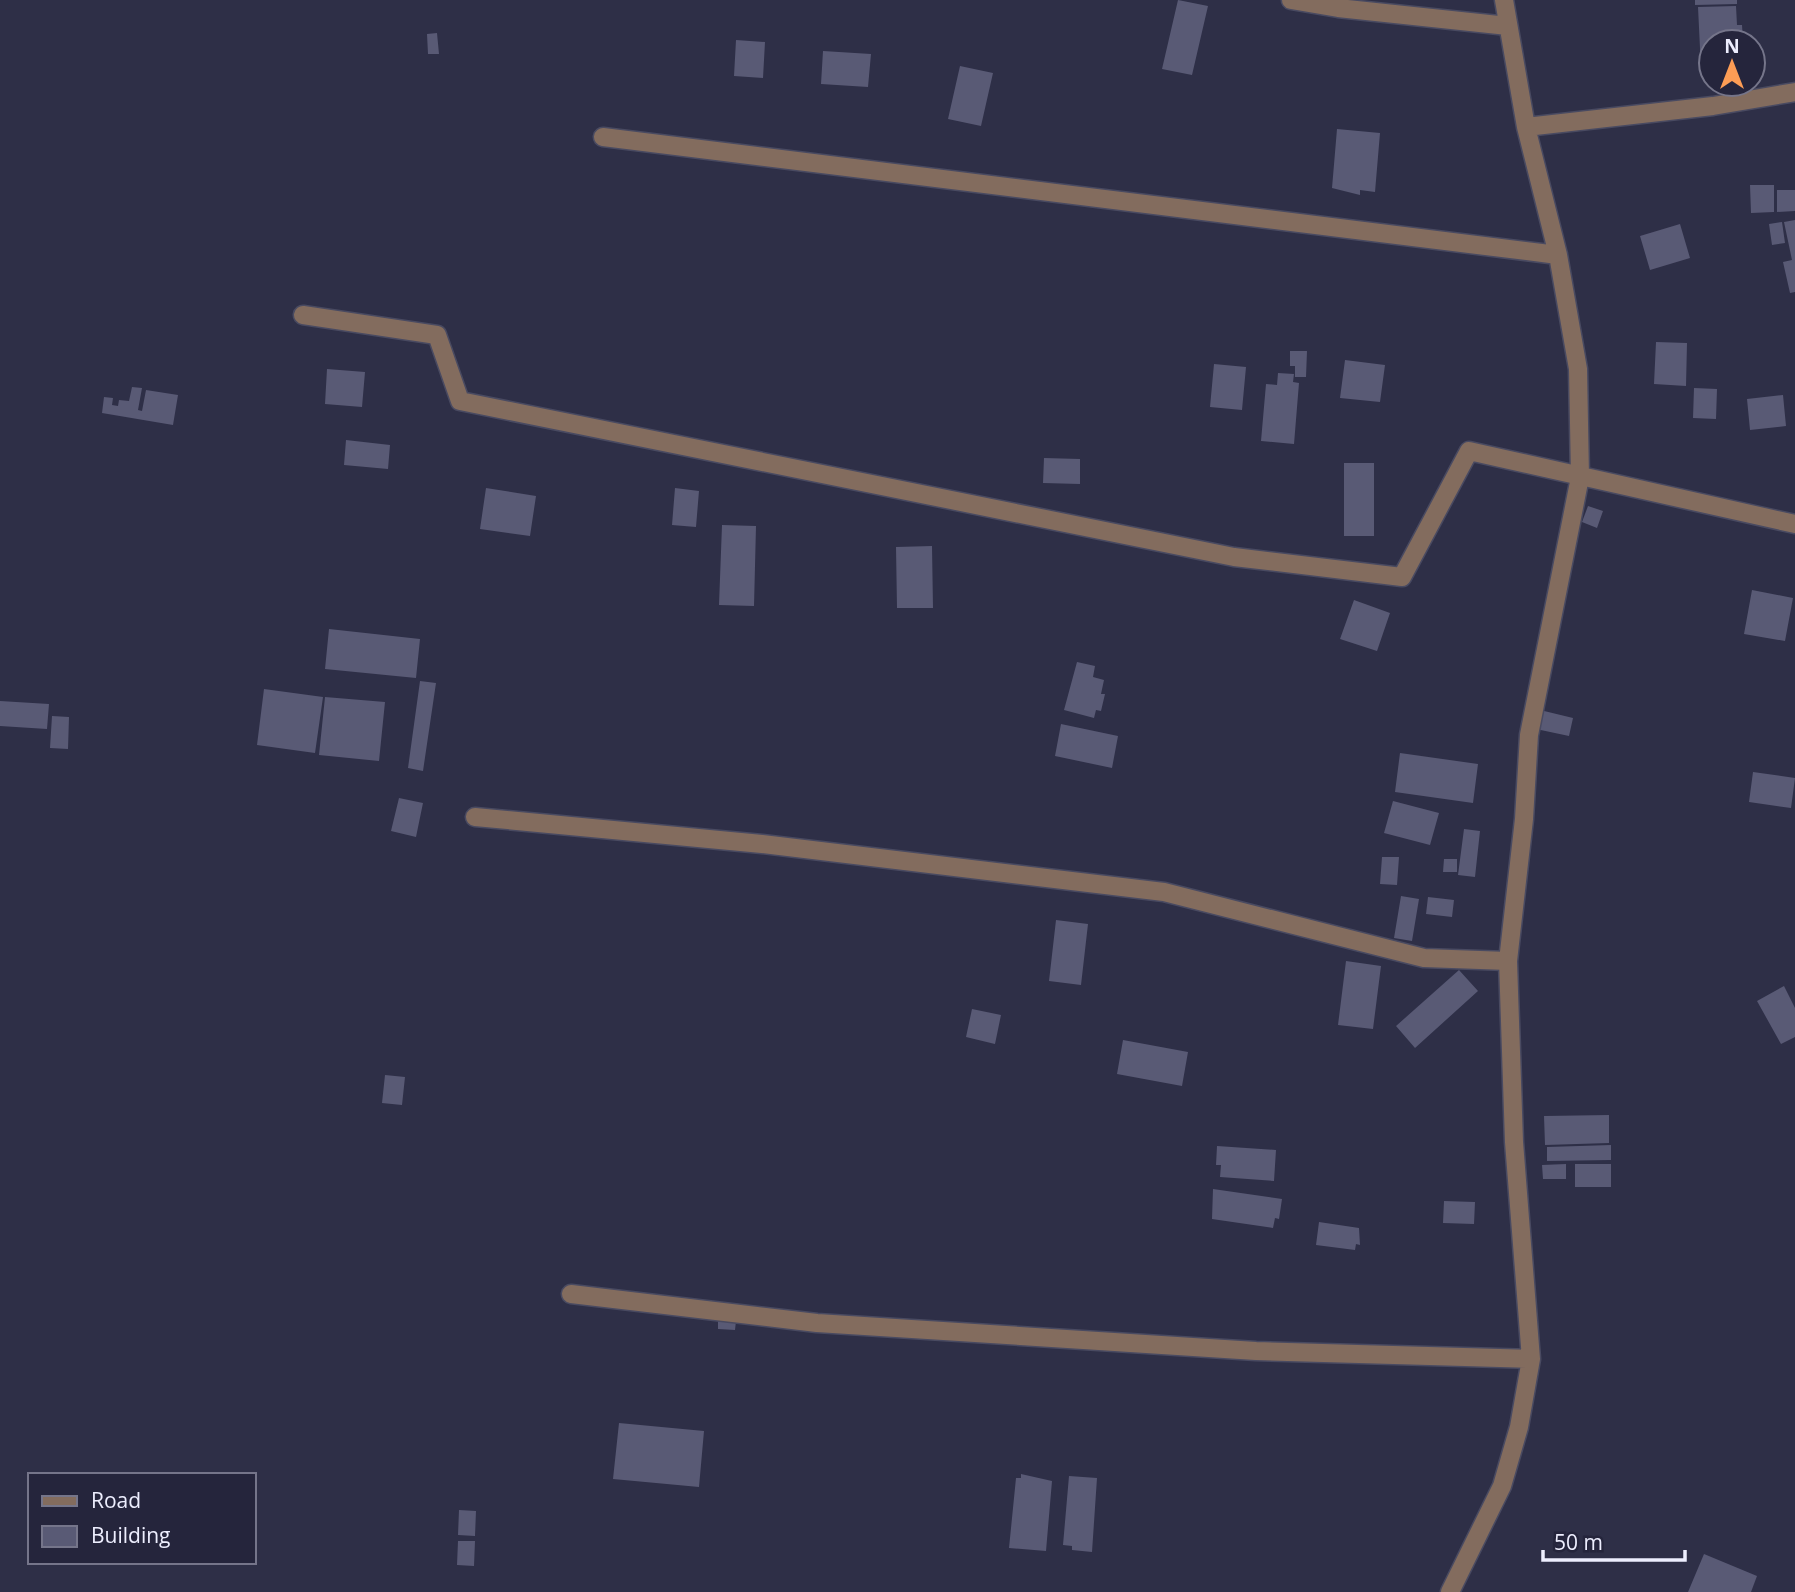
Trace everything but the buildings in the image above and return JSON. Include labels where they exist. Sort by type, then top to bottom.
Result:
[{"type":"street","points":[[1291,0],[1338,8],[1508,26]]},
{"type":"street","points":[[1450,1592],[1502,1486],[1519,1427],[1531,1359],[1514,1142],[1508,961],[1524,819],[1529,735],[1580,477],[1578,369],[1558,255],[1526,127],[1504,0]]},
{"type":"street","points":[[1526,127],[1713,106],[1795,92]]},
{"type":"street","points":[[603,137],[1558,255]]},
{"type":"street","points":[[303,315],[437,335],[460,401],[1234,557],[1402,577],[1469,451],[1795,524]]},
{"type":"street","points":[[475,817],[762,844],[1164,892],[1424,958],[1508,961]]},
{"type":"street","points":[[571,1294],[817,1323],[1256,1351],[1531,1359]]}]
